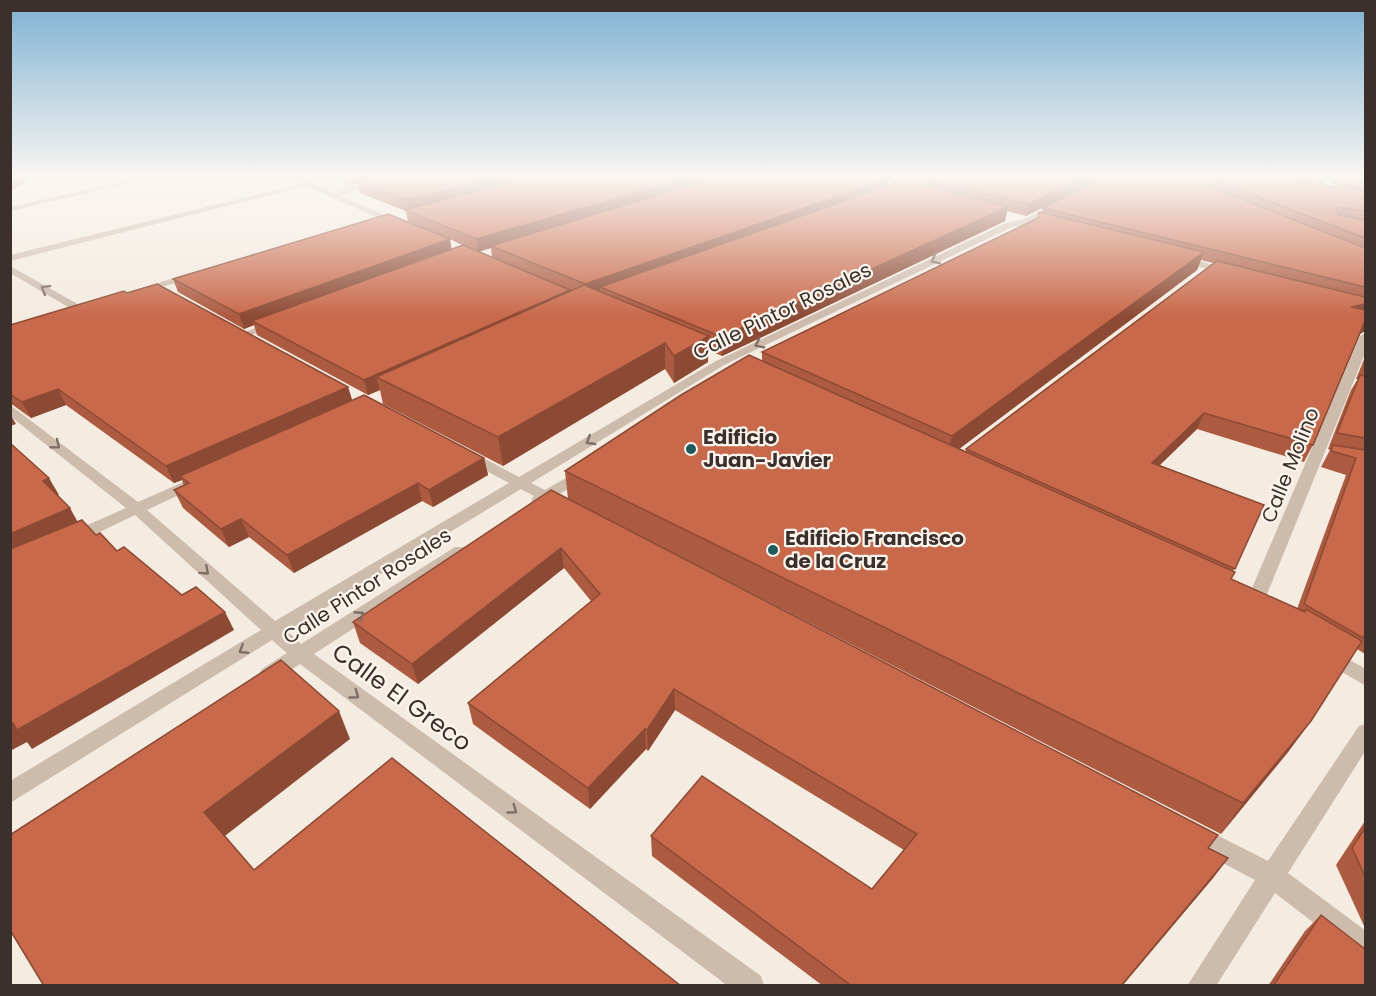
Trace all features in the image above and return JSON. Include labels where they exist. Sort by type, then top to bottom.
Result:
[{"type":"street","points":[[10,258],[149,223]]},
{"type":"street","points":[[397,223],[413,230]]},
{"type":"street","name":"Calle Pintor Rosales","points":[[10,793],[273,631],[520,483],[715,360],[1009,225],[1021,223]]},
{"type":"street","name":"Calle Pintor Rosales","points":[[946,273],[1030,230],[1032,223]]},
{"type":"street","points":[[1164,256],[1206,271],[1232,273]]},
{"type":"street","points":[[10,269],[79,309]]},
{"type":"street","points":[[134,293],[199,273]]},
{"type":"street","points":[[155,286],[175,297]]},
{"type":"street","points":[[67,312],[90,306]]},
{"type":"street","points":[[243,335],[287,318]]},
{"type":"street","points":[[224,324],[264,346]]},
{"type":"street","name":"Calle Molino","points":[[1252,609],[1316,454],[1350,384],[1365,336]]},
{"type":"street","points":[[715,360],[738,370]]},
{"type":"street","name":"Calle El Greco","points":[[10,409],[137,509],[300,654],[751,986]]},
{"type":"street","points":[[450,446],[577,513]]},
{"type":"street","points":[[1316,454],[1336,457]]},
{"type":"street","points":[[526,509],[596,466]]},
{"type":"street","points":[[63,543],[200,480]]},
{"type":"street","name":"Calle Pintor Rosales","points":[[260,680],[477,540]]},
{"type":"street","points":[[1319,649],[1365,679]]},
{"type":"street","points":[[1200,986],[1365,732]]},
{"type":"street","points":[[1177,827],[1272,876],[1365,947]]},
{"type":"building","points":[[357,223],[412,223],[450,239],[239,314],[173,279]]},
{"type":"building","points":[[438,223],[530,223],[476,239]]},
{"type":"building","points":[[565,223],[760,223],[585,284],[491,246]]},
{"type":"building","points":[[780,223],[972,223],[722,337],[600,287]]},
{"type":"building","points":[[1027,223],[1086,223],[1204,252],[952,436],[762,352]]},
{"type":"building","points":[[1106,223],[1303,223],[1365,248],[1365,287]]},
{"type":"building","points":[[1327,223],[1365,223],[1365,238]]},
{"type":"building","points":[[463,245],[570,290],[364,380],[252,321]]},
{"type":"building","points":[[1217,261],[1365,297],[1365,304],[1351,307],[1365,310],[1365,321],[1313,445],[1204,413],[1152,463],[1264,505],[1235,569],[966,449]]},
{"type":"building","points":[[157,284],[348,387],[166,466],[58,389],[22,402],[10,394],[10,325],[124,291],[127,293]]},
{"type":"building","points":[[584,285],[709,336],[674,356],[665,343],[498,437],[376,377]]},
{"type":"building","points":[[749,355],[1235,572],[1231,579],[1305,612],[1306,609],[1362,641],[1311,721],[1243,803],[565,471],[681,395]]},
{"type":"building","points":[[1360,375],[1365,376],[1365,438],[1337,433]]},
{"type":"building","points":[[364,395],[484,458],[429,490],[418,483],[287,555],[241,519],[221,529],[174,490],[189,483],[180,476]]},
{"type":"building","points":[[10,443],[49,478],[43,481],[70,508],[10,534]]},
{"type":"building","points":[[1333,445],[1365,450],[1365,634],[1363,638],[1304,604],[1356,458],[1331,451]]},
{"type":"building","points":[[551,490],[1218,835],[1208,848],[1228,858],[1121,986],[852,986],[651,836],[702,776],[872,889],[917,834],[674,689],[647,730],[645,729],[588,788],[468,703],[600,594],[561,548],[412,664],[353,622]]},
{"type":"building","points":[[82,520],[96,535],[100,533],[117,551],[124,547],[182,595],[196,587],[225,612],[17,730],[13,723],[10,724],[10,549]]},
{"type":"building","points":[[281,660],[339,711],[204,812],[254,870],[392,758],[681,986],[44,986],[10,930],[10,835]]},
{"type":"building","points":[[1365,828],[1365,876],[1352,848]]},
{"type":"building","points":[[1321,915],[1365,949],[1365,986],[1273,986]]},
{"type":"place","name":"Edificio Juan-Javier","points":[[691,449]]},
{"type":"place","name":"Edificio Francisco de la Cruz","points":[[773,550]]}]
